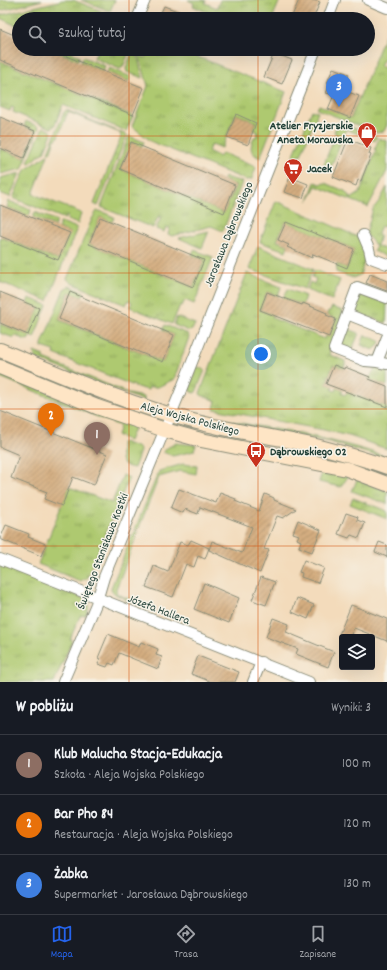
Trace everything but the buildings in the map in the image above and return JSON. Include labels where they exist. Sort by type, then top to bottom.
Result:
[{"type":"street","points":[[140,12],[145,0]]},
{"type":"street","points":[[331,12],[335,0]]},
{"type":"street","points":[[368,0],[387,8]]},
{"type":"street","name":"Jarosława Dąbrowskiego","points":[[164,430],[313,56]]},
{"type":"street","points":[[363,235],[371,258],[387,264]]},
{"type":"street","points":[[387,298],[357,287],[334,349],[365,361],[387,364]]},
{"type":"street","points":[[347,314],[387,330]]},
{"type":"street","points":[[377,362],[387,337]]},
{"type":"street","name":"Aleja Wojska Polskiego","points":[[0,350],[116,397],[171,415],[215,427],[319,447],[357,456],[387,467]]},
{"type":"street","name":"Aleja Wojska Polskiego","points":[[0,367],[97,407],[164,430],[201,440],[336,466],[387,484]]},
{"type":"street","name":"Świętego Stanisława Kostki","points":[[64,682],[164,430]]},
{"type":"street","name":"Józefa Hallera","points":[[0,559],[310,682]]},
{"type":"street","points":[[253,682],[260,662]]},
{"type":"green space","points":[[0,0],[42,0],[0,11]]},
{"type":"green space","points":[[63,0],[73,0],[104,12],[13,12]]},
{"type":"green space","points":[[81,0],[115,0],[110,11]]},
{"type":"green space","points":[[188,0],[204,0],[206,1],[205,3],[217,8],[220,0],[280,0],[275,12],[207,12],[193,6],[194,3]]},
{"type":"green space","points":[[12,12],[12,24],[0,18],[1,15]]},
{"type":"green space","points":[[387,30],[387,59],[384,58],[380,66],[387,69],[387,125],[384,131],[377,133],[317,109],[319,105],[351,118]]},
{"type":"green space","points":[[68,56],[80,56],[78,60]]},
{"type":"green space","points":[[95,56],[127,56],[123,67],[120,69],[94,58]]},
{"type":"green space","points":[[131,56],[138,56],[143,78],[127,72],[126,68]]},
{"type":"green space","points":[[139,56],[145,58],[146,56],[196,56],[286,92],[260,158],[252,152],[251,149],[254,137],[256,137],[258,132],[254,130],[256,122],[236,114],[222,148],[212,144],[208,151],[220,157],[222,153],[256,167],[252,179],[246,180],[152,142],[132,126],[148,86]]},
{"type":"green space","points":[[83,57],[105,66],[103,71],[81,62]]},
{"type":"green space","points":[[0,61],[133,116],[126,131],[63,105],[54,127],[51,128],[13,112],[14,108],[11,107],[10,111],[0,107]]},
{"type":"green space","points":[[109,68],[131,77],[129,81],[107,72]]},
{"type":"green space","points":[[66,110],[127,135],[98,206],[94,204],[121,137],[120,133],[68,112],[50,153],[48,152]]},
{"type":"green space","points":[[312,110],[318,112],[298,159],[293,157]]},
{"type":"green space","points":[[26,121],[39,127],[22,169],[0,174],[0,149],[25,158],[36,131],[24,126]]},
{"type":"green space","points":[[338,123],[377,137],[375,141],[346,129],[331,167],[324,164],[336,133],[334,132]]},
{"type":"green space","points":[[43,127],[52,133],[44,152],[30,163],[28,162]]},
{"type":"green space","points":[[129,136],[144,142],[142,146],[131,142],[120,169],[224,213],[236,185],[224,180],[225,177],[242,182],[223,231],[211,226],[172,236],[168,234],[170,228],[166,227],[164,232],[156,229],[161,217],[158,217],[153,228],[101,207]]},
{"type":"green space","points":[[379,138],[387,141],[387,171],[368,207],[316,186],[308,201],[315,182],[320,184],[325,183],[345,191],[351,199],[360,193]]},
{"type":"green space","points":[[47,155],[33,194],[81,213],[78,224],[67,220],[68,217],[66,216],[65,219],[13,198],[25,170]]},
{"type":"green space","points":[[20,173],[10,197],[0,193],[0,178]]},
{"type":"green space","points":[[387,187],[387,219],[384,227],[381,226],[378,233],[380,235],[377,246],[387,250],[387,257],[374,251],[376,246],[366,234],[373,209]]},
{"type":"green space","points":[[9,201],[31,210],[29,216],[7,207]]},
{"type":"green space","points":[[276,201],[358,237],[363,246],[365,255],[360,275],[353,278],[336,272],[337,264],[347,268],[354,249],[285,222],[277,241],[288,245],[286,251],[260,242]]},
{"type":"green space","points":[[97,211],[114,217],[112,222],[100,217],[89,244],[193,287],[205,260],[192,255],[194,250],[213,257],[194,304],[185,300],[182,306],[180,305],[172,324],[130,307],[132,302],[128,300],[126,305],[71,283],[67,279],[92,219]]},
{"type":"green space","points":[[35,212],[57,221],[55,226],[33,217]]},
{"type":"green space","points":[[61,222],[77,228],[48,301],[0,282],[0,237],[58,260],[70,233],[58,228]]},
{"type":"green space","points":[[209,231],[202,248],[179,238]]},
{"type":"green space","points":[[258,246],[313,269],[305,289],[249,269]]},
{"type":"green space","points":[[315,270],[340,280],[332,300],[307,290],[310,282],[314,284],[316,279],[312,277]]},
{"type":"green space","points":[[247,273],[281,287],[278,296],[267,292],[260,310],[273,315],[272,318],[325,339],[326,336],[329,337],[336,319],[327,315],[328,311],[330,311],[332,307],[343,311],[334,341],[329,346],[330,355],[345,361],[345,365],[344,369],[333,365],[326,384],[333,386],[332,390],[336,391],[337,388],[342,390],[342,393],[345,395],[347,392],[387,407],[387,449],[349,436],[324,430],[214,409],[216,401],[201,395],[200,393]]},
{"type":"green space","points":[[69,286],[84,292],[82,297],[69,292],[59,320],[163,362],[174,335],[163,330],[165,325],[188,334],[189,337],[174,379],[158,387],[149,387],[148,390],[54,354],[55,351],[42,347],[64,289]]},
{"type":"green space","points":[[288,289],[305,296],[302,305],[283,298]]},
{"type":"green space","points":[[358,292],[387,303],[386,323],[357,313],[354,308]]},
{"type":"green space","points":[[29,298],[47,305],[34,338],[30,336],[27,340],[15,336],[14,338],[0,333],[0,324],[28,335],[39,308],[27,303]]},
{"type":"green space","points":[[177,317],[195,324],[192,330],[189,331],[174,325]]},
{"type":"green space","points":[[345,324],[349,326],[348,329],[359,333],[352,350],[338,345]]},
{"type":"green space","points":[[365,335],[380,341],[378,346],[373,350],[361,345]]},
{"type":"green space","points":[[34,352],[44,356],[44,359],[133,395],[144,397],[144,401],[35,358]]},
{"type":"green space","points":[[198,367],[205,370],[196,392],[194,393],[189,390],[196,368]]},
{"type":"green space","points":[[376,367],[387,371],[387,386],[369,379]]},
{"type":"green space","points":[[0,373],[135,426],[129,441],[117,435],[120,426],[0,377]]},
{"type":"green space","points":[[213,418],[323,439],[366,450],[387,457],[387,459],[330,442]]},
{"type":"green space","points":[[123,442],[139,448],[140,451],[134,468],[128,467],[122,462],[121,443]]},
{"type":"green space","points":[[176,443],[196,445],[194,451],[173,456],[163,452]]},
{"type":"green space","points":[[183,464],[197,466],[196,474],[180,471],[159,477],[138,530],[135,529],[159,471]]},
{"type":"green space","points":[[323,470],[347,478],[341,487],[319,482]]},
{"type":"green space","points":[[123,475],[129,478],[87,578],[80,581],[38,564],[69,487],[112,503]]},
{"type":"green space","points":[[357,480],[387,491],[387,504],[352,491]]},
{"type":"green space","points":[[353,498],[387,511],[387,519],[350,504]]},
{"type":"green space","points":[[134,531],[138,532],[116,589],[117,594],[142,604],[140,606],[117,595],[111,588]]},
{"type":"green space","points":[[0,565],[83,598],[88,603],[86,615],[80,616],[70,639],[72,641],[54,682],[0,682]]},
{"type":"place","name":"Żabka","points":[[339,107]]},
{"type":"place","name":"Atelier Fryzjerskie Aneta Morawska","points":[[367,149]]},
{"type":"place","name":"Jacek","points":[[293,185]]},
{"type":"place","name":"Bar Pho 84","points":[[51,436]]},
{"type":"place","name":"Klub Malucha Stacja-Edukacja","points":[[97,455]]},
{"type":"place","name":"Dąbrowskiego 02","points":[[256,468]]}]
